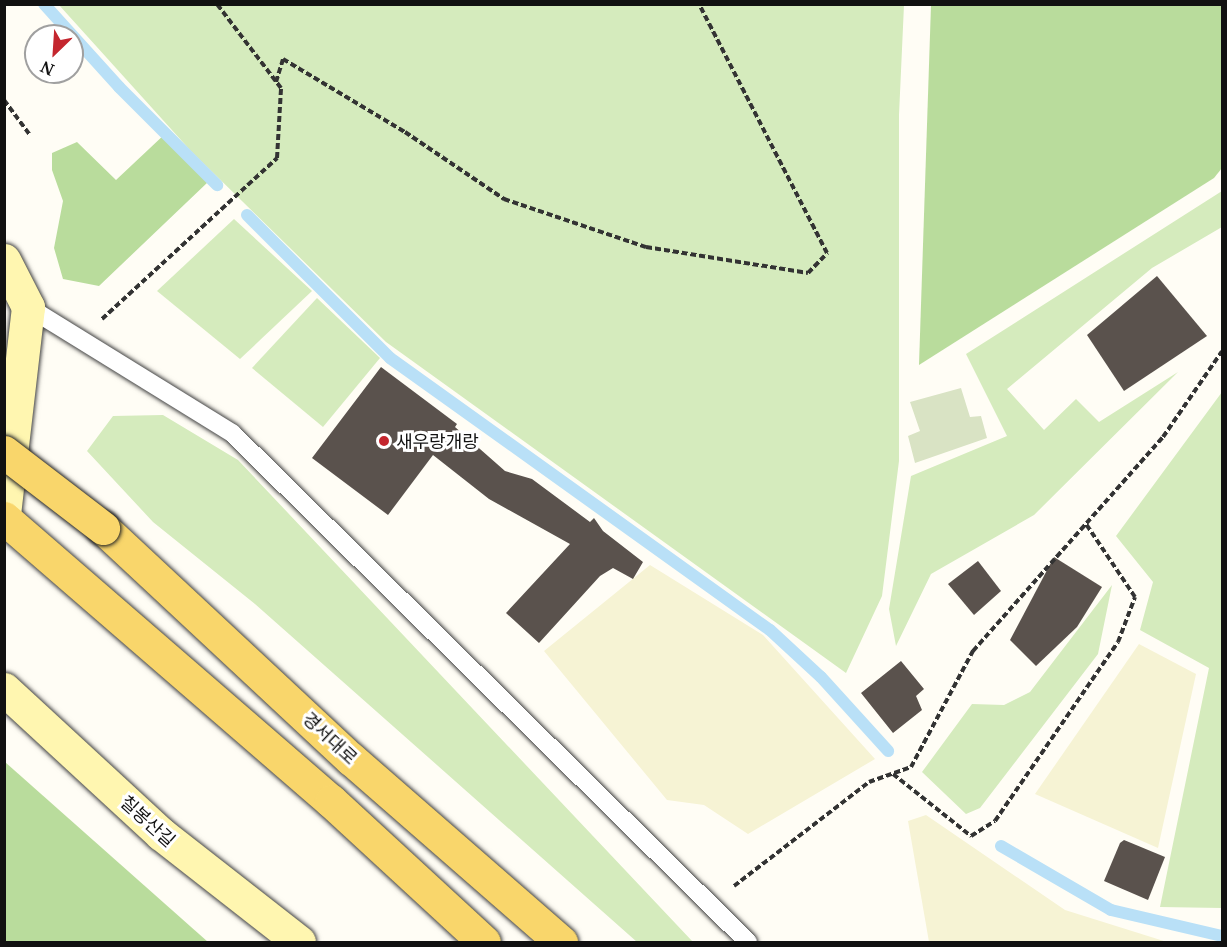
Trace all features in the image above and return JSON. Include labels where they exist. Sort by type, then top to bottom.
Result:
[{"type":"main road","name":"경서대로","points":[[4,452],[104,528],[351,759],[561,942]]},
{"type":"main road","points":[[4,518],[332,801],[484,942]]},
{"type":"street","points":[[4,260],[28,307],[4,513]]},
{"type":"street","name":"칠봉산길","points":[[4,689],[161,834],[299,942]]},
{"type":"lane","points":[[28,307],[232,433],[748,942]]},
{"type":"path","points":[[80,339],[277,158],[281,88],[217,4]]},
{"type":"path","points":[[276,82],[283,59],[405,132],[504,199],[646,248],[808,273],[827,254],[699,4]]},
{"type":"path","points":[[4,100],[30,135]]},
{"type":"path","points":[[709,905],[869,782],[911,767],[973,651],[1163,437],[1222,351]]},
{"type":"path","points":[[893,774],[971,836],[994,821],[1118,642],[1135,597],[1086,524]]},
{"type":"shaded area","points":[[650,565],[763,635],[875,759],[748,834],[704,805],[667,800],[544,651]]},
{"type":"shaded area","points":[[1139,644],[1196,674],[1158,848],[1035,794]]},
{"type":"shaded area","points":[[926,815],[1065,910],[1167,942],[929,942],[908,821]]},
{"type":"green space","points":[[59,5],[904,5],[899,115],[899,461],[882,596],[846,673],[386,342],[190,150],[84,33],[84,24],[76,24]]},
{"type":"green space","points":[[931,5],[1222,5],[1222,168],[1214,178],[919,365]]},
{"type":"green space","points":[[166,133],[208,182],[99,286],[63,279],[54,248],[63,201],[52,170],[52,153],[77,142],[116,180]]},
{"type":"green space","points":[[1222,191],[1222,227],[1152,268],[1007,389],[1044,430],[1076,399],[1099,422],[1178,372],[1034,515],[931,574],[896,646],[889,609],[911,476],[1007,436],[966,354]]},
{"type":"green space","points":[[234,219],[312,291],[240,359],[157,291]]},
{"type":"green space","points":[[317,298],[380,358],[323,427],[252,368]]},
{"type":"green space","points":[[961,388],[970,417],[981,416],[987,438],[915,463],[908,436],[920,431],[910,402]]},
{"type":"green space","points":[[1222,392],[1222,908],[1160,907],[1209,668],[1140,630],[1153,582],[1116,536]]},
{"type":"green space","points":[[163,415],[238,460],[693,942],[637,942],[255,604],[153,522],[87,451],[113,416]]},
{"type":"green space","points":[[1112,585],[1098,654],[980,808],[966,814],[922,772],[972,704],[1004,705],[1030,692]]},
{"type":"green space","points":[[5,762],[208,942],[5,942]]},
{"type":"building","points":[[1157,276],[1207,336],[1124,391],[1087,335]]},
{"type":"building","points":[[381,367],[457,424],[455,427],[505,471],[532,479],[590,522],[594,518],[603,531],[643,562],[633,579],[613,568],[600,576],[539,643],[506,613],[570,544],[489,499],[433,455],[388,515],[312,458]]},
{"type":"building","points":[[1054,557],[1102,587],[1077,627],[1036,666],[1010,640]]},
{"type":"building","points":[[978,561],[1001,591],[974,615],[948,584]]},
{"type":"building","points":[[901,661],[924,689],[916,696],[922,710],[893,733],[861,693]]},
{"type":"building","points":[[1124,840],[1165,857],[1148,900],[1104,881],[1120,843]]},
{"type":"waterway","points":[[44,4],[119,87],[217,185]]},
{"type":"waterway","points":[[247,215],[390,358],[770,630],[821,677],[888,751]]},
{"type":"waterway","points":[[1001,846],[1111,910],[1222,936]]},
{"type":"place","name":"새우랑개랑","points":[[384,441]]}]
